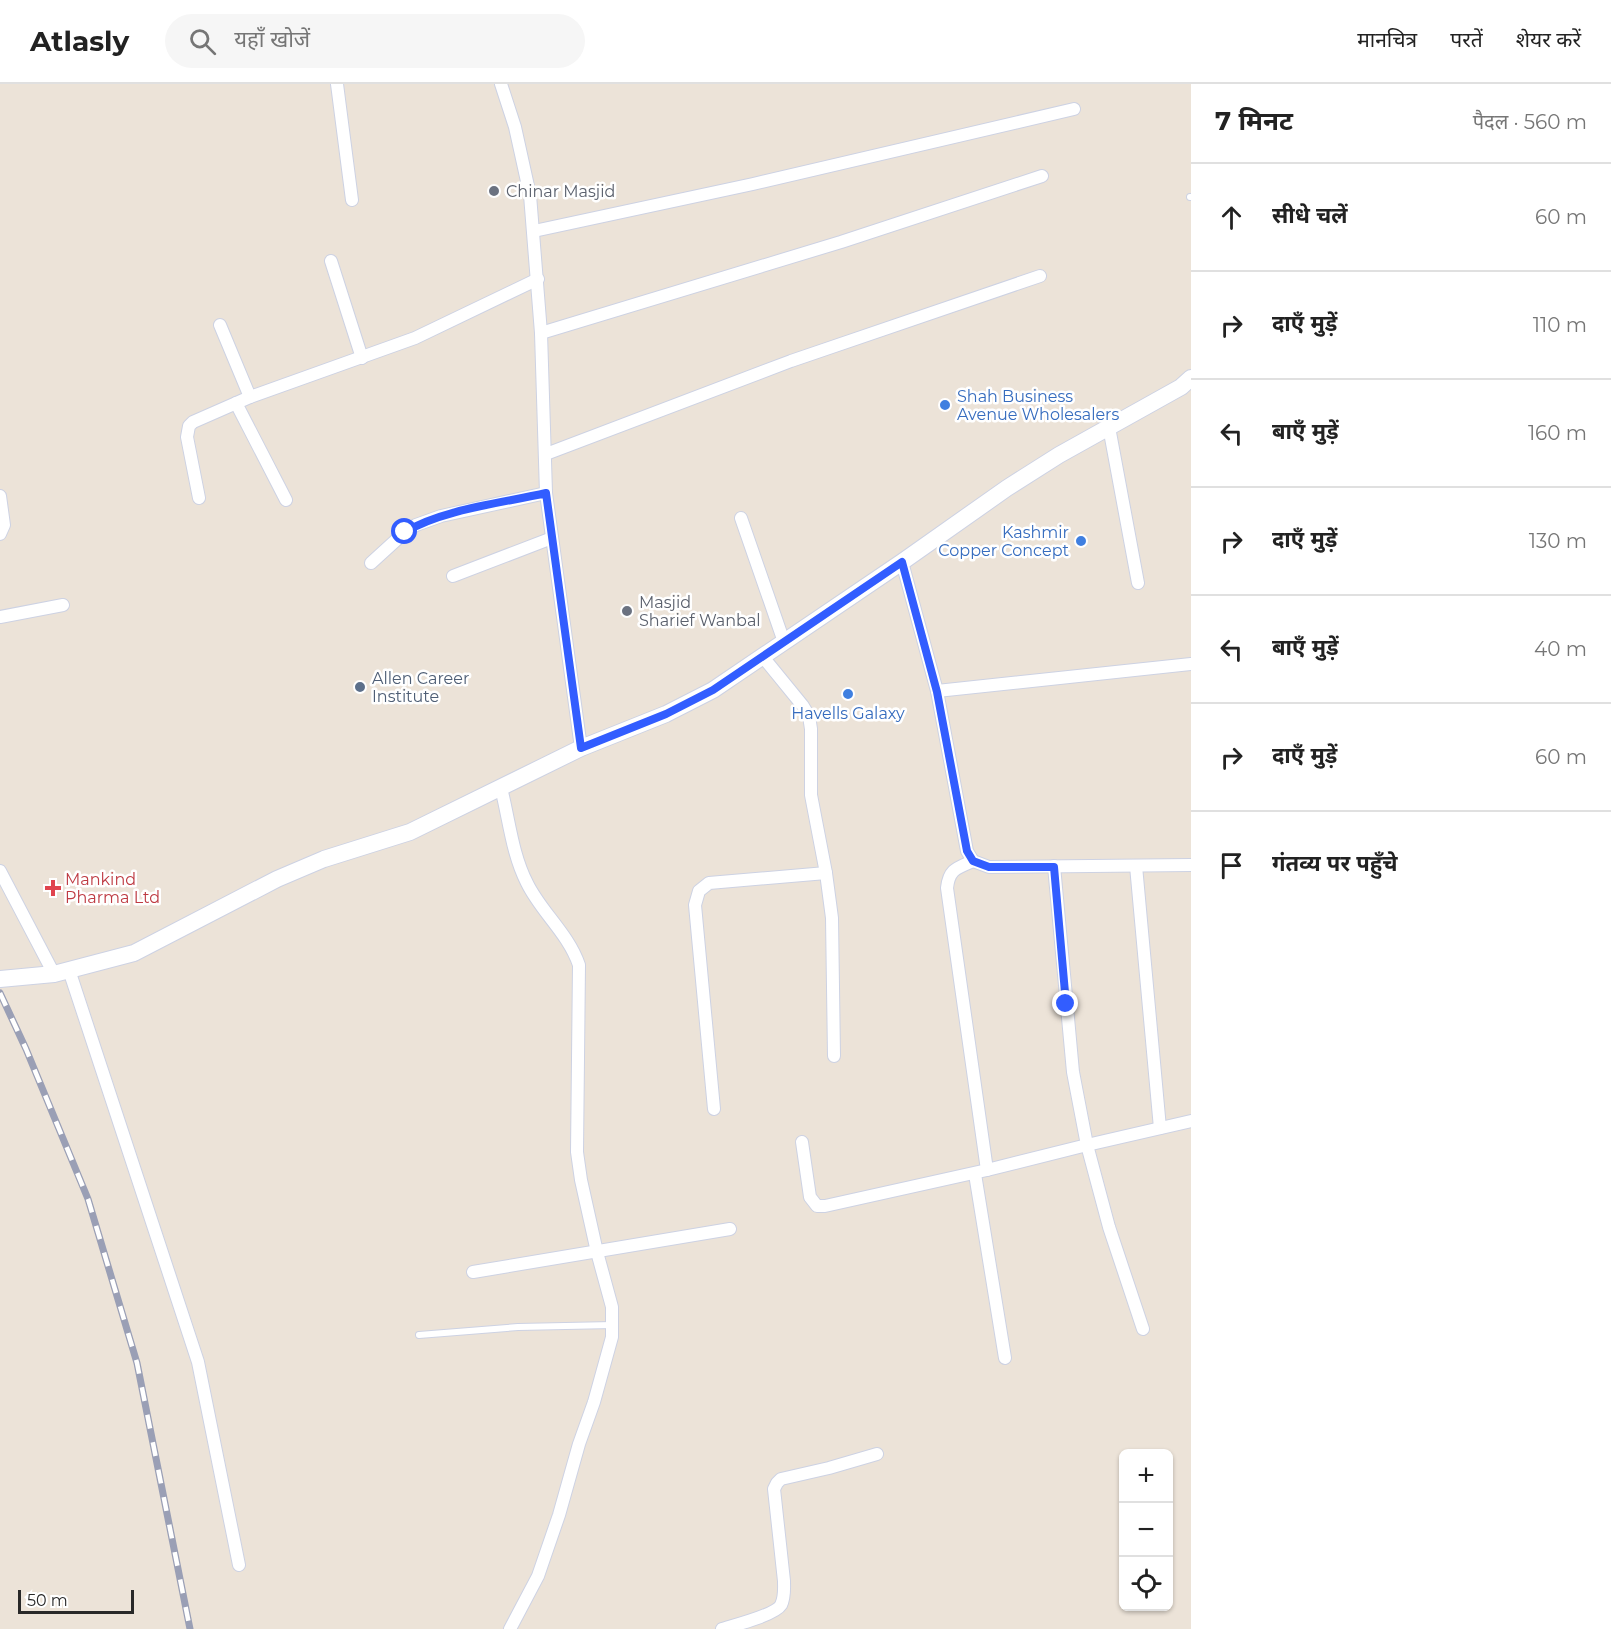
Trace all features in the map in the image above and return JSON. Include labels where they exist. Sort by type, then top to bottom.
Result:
[{"type":"main road","points":[[0,979],[62,972],[134,953],[277,879],[324,859],[410,832],[581,748],[666,714],[694,700],[763,657],[1007,488],[1059,455],[1188,384]]},
{"type":"street","points":[[336,84],[352,200]]},
{"type":"street","points":[[501,84],[525,168],[534,231],[542,333],[546,493],[581,748]]},
{"type":"street","points":[[534,231],[753,184],[1074,109]]},
{"type":"street","points":[[542,333],[841,242],[1042,176]]},
{"type":"street","points":[[331,261],[362,358]]},
{"type":"street","points":[[546,454],[791,361],[1040,276]]},
{"type":"street","points":[[199,498],[186,431],[193,422],[236,403],[415,338],[538,279]]},
{"type":"street","points":[[220,325],[250,398]]},
{"type":"street","points":[[236,403],[286,500]]},
{"type":"street","points":[[1108,427],[1137,582]]},
{"type":"street","points":[[371,563],[416,525],[441,516],[546,493]]},
{"type":"street","points":[[0,496],[4,525],[0,534]]},
{"type":"street","points":[[741,518],[784,642]]},
{"type":"street","points":[[453,576],[552,538]]},
{"type":"street","points":[[902,562],[937,692],[967,851],[973,861],[989,867],[1191,865]]},
{"type":"street","points":[[0,616],[63,605]]},
{"type":"street","points":[[763,657],[809,716],[813,740],[811,795],[832,918],[834,1056]]},
{"type":"street","points":[[937,692],[1191,664]]},
{"type":"street","points":[[501,788],[520,867],[543,909],[569,943],[579,965],[577,1152],[597,1252],[612,1307],[613,1325],[612,1337],[594,1402],[579,1444],[559,1515],[538,1576],[510,1629]]},
{"type":"street","points":[[973,861],[952,872],[948,878],[947,888],[1005,1358]]},
{"type":"street","points":[[1136,866],[1160,1128]]},
{"type":"street","points":[[1054,867],[1073,1072],[1087,1145],[1109,1227],[1143,1329]]},
{"type":"street","points":[[0,871],[62,972],[198,1362],[239,1565]]},
{"type":"street","points":[[714,1109],[695,905],[699,891],[709,883],[826,873]]},
{"type":"street","points":[[802,1142],[810,1197],[816,1206],[825,1206],[981,1172],[1191,1121]]},
{"type":"street","points":[[473,1272],[730,1229]]},
{"type":"street","points":[[722,1629],[772,1612],[780,1607],[784,1596],[784,1581],[774,1490],[777,1482],[781,1479],[877,1454]]},
{"type":"lane","points":[[419,1335],[518,1327],[613,1325]]},
{"type":"railway","points":[[0,993],[26,1049],[88,1199],[137,1363],[190,1629]]},
{"type":"place","name":"Chinar Masjid","points":[[494,191]]},
{"type":"place","name":"Shah Business Avenue Wholesalers","points":[[945,405]]},
{"type":"place","name":"Kashmir Copper Concept","points":[[1081,541]]},
{"type":"place","name":"Masjid Sharief Wanbal","points":[[627,611]]},
{"type":"place","name":"Allen Career Institute","points":[[360,687]]},
{"type":"place","name":"Havells Galaxy","points":[[848,694]]},
{"type":"place","name":"Mankind Pharma Ltd","points":[[53,888]]},
{"type":"route","points":[[405,532],[416,525],[441,516],[546,493],[581,748],[666,714],[713,690],[902,562],[937,692],[967,851],[973,861],[989,867],[1054,867],[1066,1004]]}]
